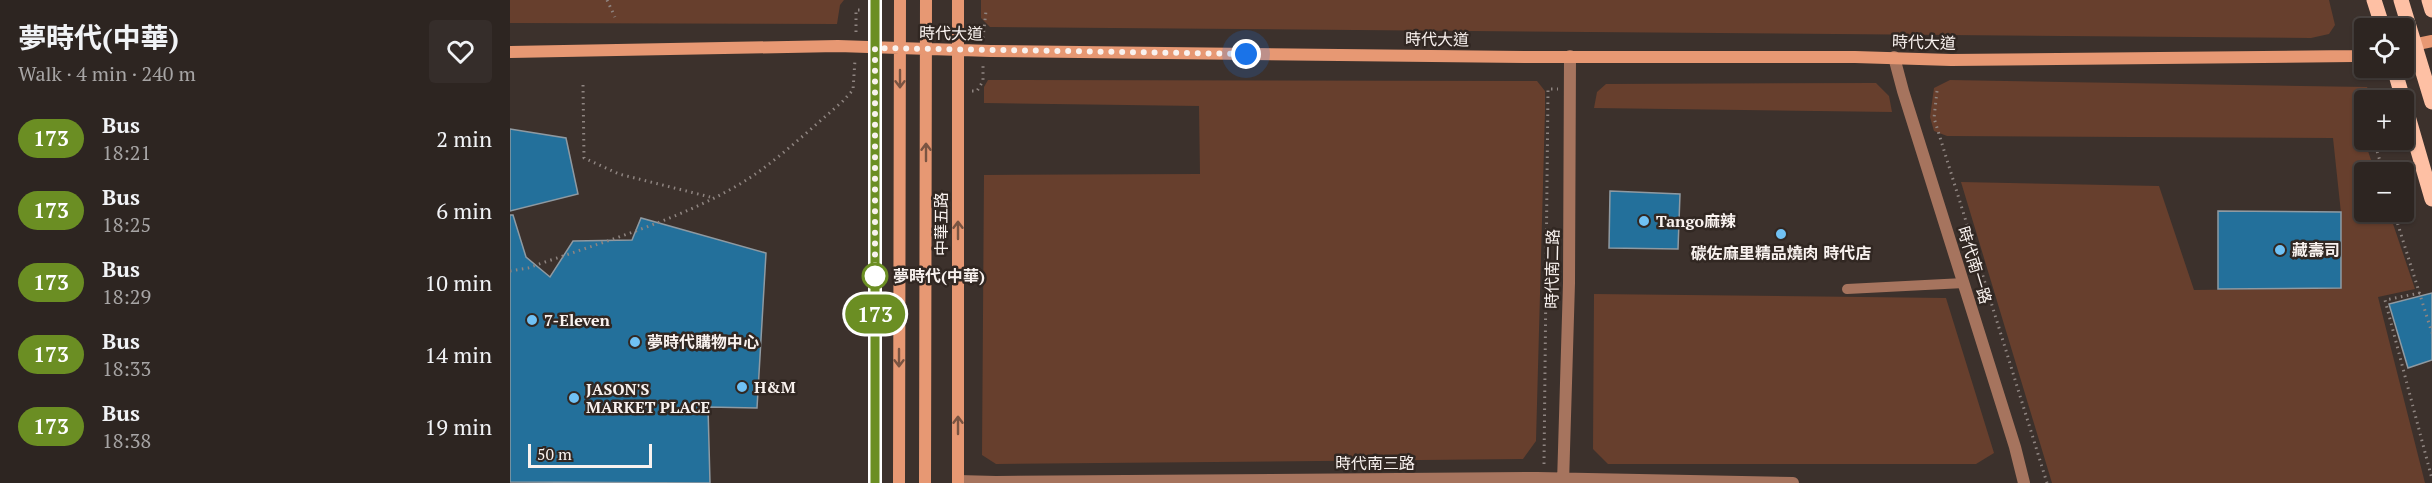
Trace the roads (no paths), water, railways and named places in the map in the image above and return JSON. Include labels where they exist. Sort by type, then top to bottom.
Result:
[{"type":"main road","points":[[2374,0],[2380,18]]},
{"type":"main road","points":[[2401,0],[2404,18]]},
{"type":"main road","points":[[2429,0],[2432,10]]},
{"type":"main road","points":[[2414,57],[2432,102]]},
{"type":"main road","points":[[2397,78],[2432,199]]},
{"type":"street","points":[[875,0],[875,483]]},
{"type":"street","points":[[899,483],[900,0]]},
{"type":"street","name":"中華五路","points":[[924,483],[926,0]]},
{"type":"street","name":"中華五路","points":[[958,0],[958,482]]},
{"type":"street","points":[[2414,44],[2432,40]]},
{"type":"street","name":"時代大道","points":[[510,52],[838,46],[926,50],[1894,57],[1975,60],[2354,56]]},
{"type":"street","name":"時代南二路","points":[[1563,481],[1569,283],[1570,56]]},
{"type":"street","name":"時代南一路","points":[[1894,57],[2024,483]]},
{"type":"street","name":"時代南三路","points":[[958,482],[1793,483]]},
{"type":"lane","points":[[1848,289],[1964,283]]},
{"type":"place","name":"Tango麻辣","points":[[1644,221]]},
{"type":"place","name":"碳佐麻里精品燒肉 時代店","points":[[1781,234]]},
{"type":"place","name":"藏壽司","points":[[2280,250]]},
{"type":"place","name":"夢時代(中華)","points":[[875,276]]},
{"type":"place","name":"7-Eleven","points":[[532,320]]},
{"type":"place","name":"夢時代購物中心","points":[[635,342]]},
{"type":"place","name":"H&M","points":[[742,387]]},
{"type":"place","name":"JASON'S MARKET PLACE","points":[[574,398]]}]
